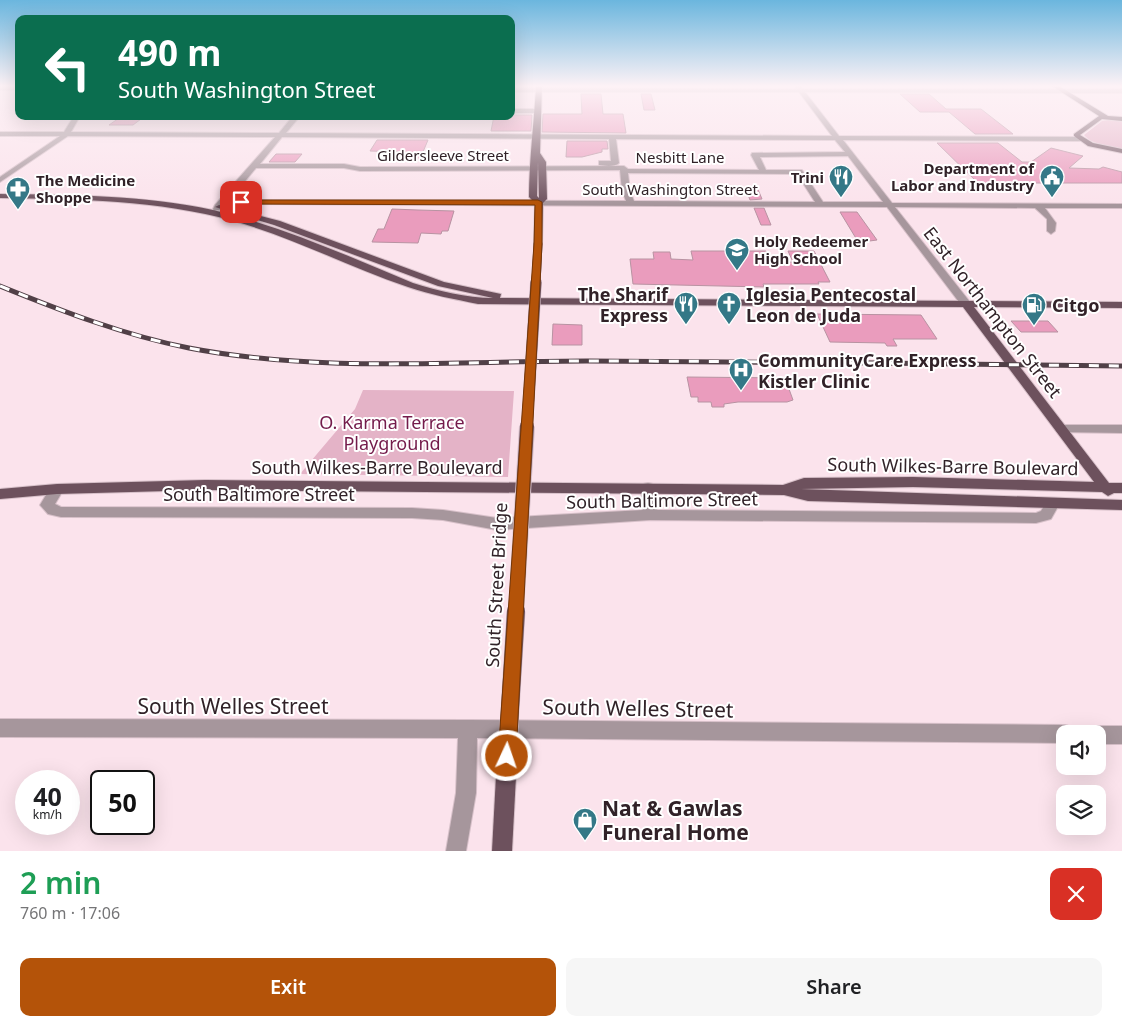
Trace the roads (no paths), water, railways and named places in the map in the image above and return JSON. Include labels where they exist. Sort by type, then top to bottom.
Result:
[{"type":"main road","points":[[536,126],[538,167]]},
{"type":"main road","points":[[1087,126],[1076,134],[1080,139],[1091,144],[1122,151]]},
{"type":"main road","name":"South Street Bridge","points":[[502,851],[538,244],[538,202],[533,198],[538,167]]},
{"type":"main road","points":[[0,190],[83,191],[139,195],[216,210],[432,292],[478,301],[1122,305]]},
{"type":"main road","points":[[0,196],[99,198],[216,210]]},
{"type":"main road","name":"East Northampton Street","points":[[966,304],[1121,507]]},
{"type":"main road","name":"South Wilkes-Barre Boulevard","points":[[784,490],[804,483],[913,482],[1122,488]]},
{"type":"main road","name":"South Wilkes-Barre Boulevard","points":[[0,494],[57,489],[205,485],[648,488],[784,490],[808,496],[944,499],[1121,507]]},
{"type":"street","points":[[0,180],[66,135],[72,126]]},
{"type":"street","points":[[216,210],[289,126]]},
{"type":"street","name":"East Northampton Street","points":[[826,126],[966,304]]},
{"type":"street","points":[[0,134],[834,136],[1080,139]]},
{"type":"street","points":[[538,167],[615,163],[612,136]]},
{"type":"street","points":[[763,171],[755,154],[848,154]]},
{"type":"street","name":"Gildersleeve Street","points":[[254,166],[344,166],[360,169],[538,167]]},
{"type":"street","name":"Nesbitt Lane","points":[[538,167],[799,172],[820,204]]},
{"type":"street","points":[[624,170],[626,191],[630,202]]},
{"type":"street","name":"South Washington Street","points":[[216,210],[241,202],[630,202],[1122,206]]},
{"type":"street","points":[[1036,205],[1052,221],[1053,226],[1050,231]]},
{"type":"street","points":[[1061,429],[1122,429]]},
{"type":"street","points":[[648,488],[650,515]]},
{"type":"street","name":"South Baltimore Street","points":[[57,489],[47,506],[61,512],[412,513],[443,515],[497,524],[650,515],[1036,518],[1046,515],[1053,503]]},
{"type":"street","points":[[944,499],[946,518]]},
{"type":"street","name":"South Welles Street","points":[[0,728],[468,729],[1056,734]]},
{"type":"street","points":[[456,851],[466,793],[468,729]]},
{"type":"street","points":[[1106,735],[1122,735]]},
{"type":"railway","points":[[0,286],[93,322],[164,343],[238,356],[288,361],[388,364],[654,361],[1122,366]]},
{"type":"place","name":"Trini","points":[[841,198]]},
{"type":"place","name":"Department of Labor and Industry","points":[[1052,198]]},
{"type":"place","name":"The Medicine Shoppe","points":[[18,210]]},
{"type":"place","name":"Holy Redeemer High School","points":[[737,271]]},
{"type":"place","name":"The Sharif Express","points":[[686,325]]},
{"type":"place","name":"Iglesia Pentecostal Leon de Juda","points":[[729,325]]},
{"type":"place","name":"Citgo","points":[[1034,326]]},
{"type":"place","name":"CommunityCare Express Kistler Clinic","points":[[741,391]]},
{"type":"place","name":"Nat & Gawlas Funeral Home","points":[[585,841]]},
{"type":"park label","name":"O. Karma Terrace Playground","points":[[392,432]]}]
